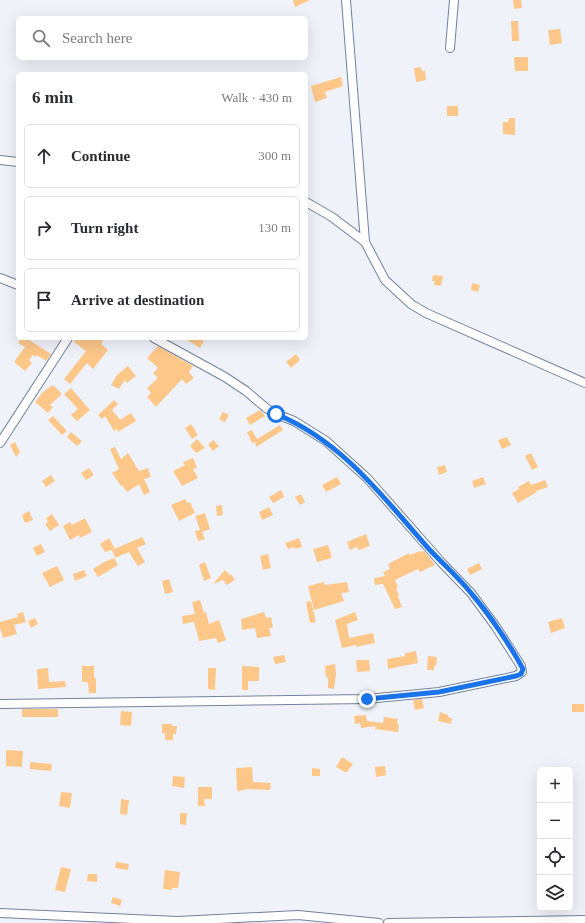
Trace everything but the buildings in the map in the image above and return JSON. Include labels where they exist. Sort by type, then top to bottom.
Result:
[{"type":"street","points":[[346,0],[365,242]]},
{"type":"street","points":[[450,48],[454,0]]},
{"type":"street","points":[[0,160],[16,162]]},
{"type":"street","points":[[308,203],[332,217],[365,242],[386,280],[411,304],[426,314],[585,383]]},
{"type":"street","points":[[0,278],[16,284]]},
{"type":"street","points":[[0,443],[67,340]]},
{"type":"street","points":[[0,704],[367,699],[439,692],[516,676],[522,672],[521,666],[496,627],[471,593],[441,562],[367,478],[326,442],[294,421],[276,414],[266,408],[246,391],[225,377],[158,340]]},
{"type":"street","points":[[0,912],[178,921],[298,915],[379,923]]},
{"type":"street","points":[[388,923],[585,920]]},
{"type":"route","points":[[276,414],[294,421],[326,442],[367,478],[441,562],[471,593],[496,627],[523,669],[521,674],[516,676],[439,692],[367,699]]}]
